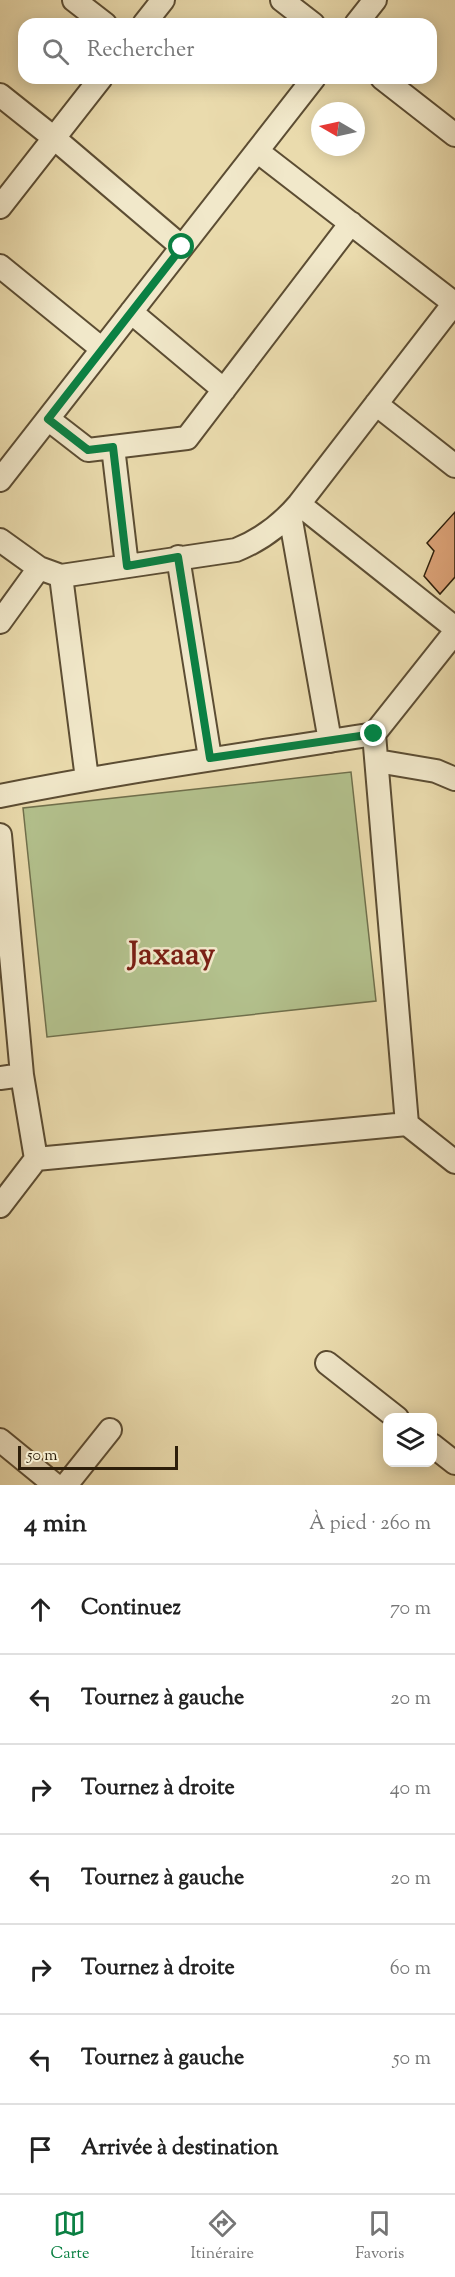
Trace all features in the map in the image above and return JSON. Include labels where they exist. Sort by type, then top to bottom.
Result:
[{"type":"street","points":[[74,0],[97,18]]},
{"type":"street","points":[[149,18],[163,0]]},
{"type":"street","points":[[282,0],[305,18]]},
{"type":"street","points":[[361,18],[375,0]]},
{"type":"street","points":[[0,207],[96,84]]},
{"type":"street","points":[[0,480],[309,84]]},
{"type":"street","points":[[390,84],[455,135]]},
{"type":"street","points":[[0,95],[182,247]]},
{"type":"street","points":[[0,540],[39,568],[61,576],[236,550],[256,542],[294,510],[455,303],[257,151]]},
{"type":"street","points":[[48,419],[88,450],[187,438],[351,223]]},
{"type":"street","points":[[0,266],[102,349]]},
{"type":"street","points":[[131,312],[224,390]]},
{"type":"street","points":[[376,404],[455,466]]},
{"type":"street","points":[[113,447],[127,566]]},
{"type":"street","points":[[0,796],[87,778],[374,734],[455,630],[294,510]]},
{"type":"street","points":[[294,510],[330,741]]},
{"type":"street","points":[[178,557],[210,758]]},
{"type":"street","points":[[0,622],[39,568]]},
{"type":"street","points":[[61,576],[87,778]]},
{"type":"street","points":[[374,734],[407,1124]]},
{"type":"street","points":[[377,761],[436,771],[455,778]]},
{"type":"street","points":[[0,835],[11,1076],[36,1160]]},
{"type":"street","points":[[0,1206],[36,1160],[407,1124],[449,1150]]},
{"type":"street","points":[[327,1363],[391,1413]]},
{"type":"street","points":[[66,1485],[110,1430]]},
{"type":"street","points":[[0,1440],[55,1485]]},
{"type":"street","points":[[437,1449],[455,1463]]},
{"type":"green space","points":[[351,772],[376,1001],[47,1037],[23,808]]},
{"type":"building","points":[[455,512],[455,577],[440,594],[424,576],[434,551],[427,543]]},
{"type":"district","name":"Jaxaay","points":[[172,956]]},
{"type":"route","points":[[182,247],[48,419],[88,450],[113,447],[127,566],[178,557],[210,758],[374,734]]}]
